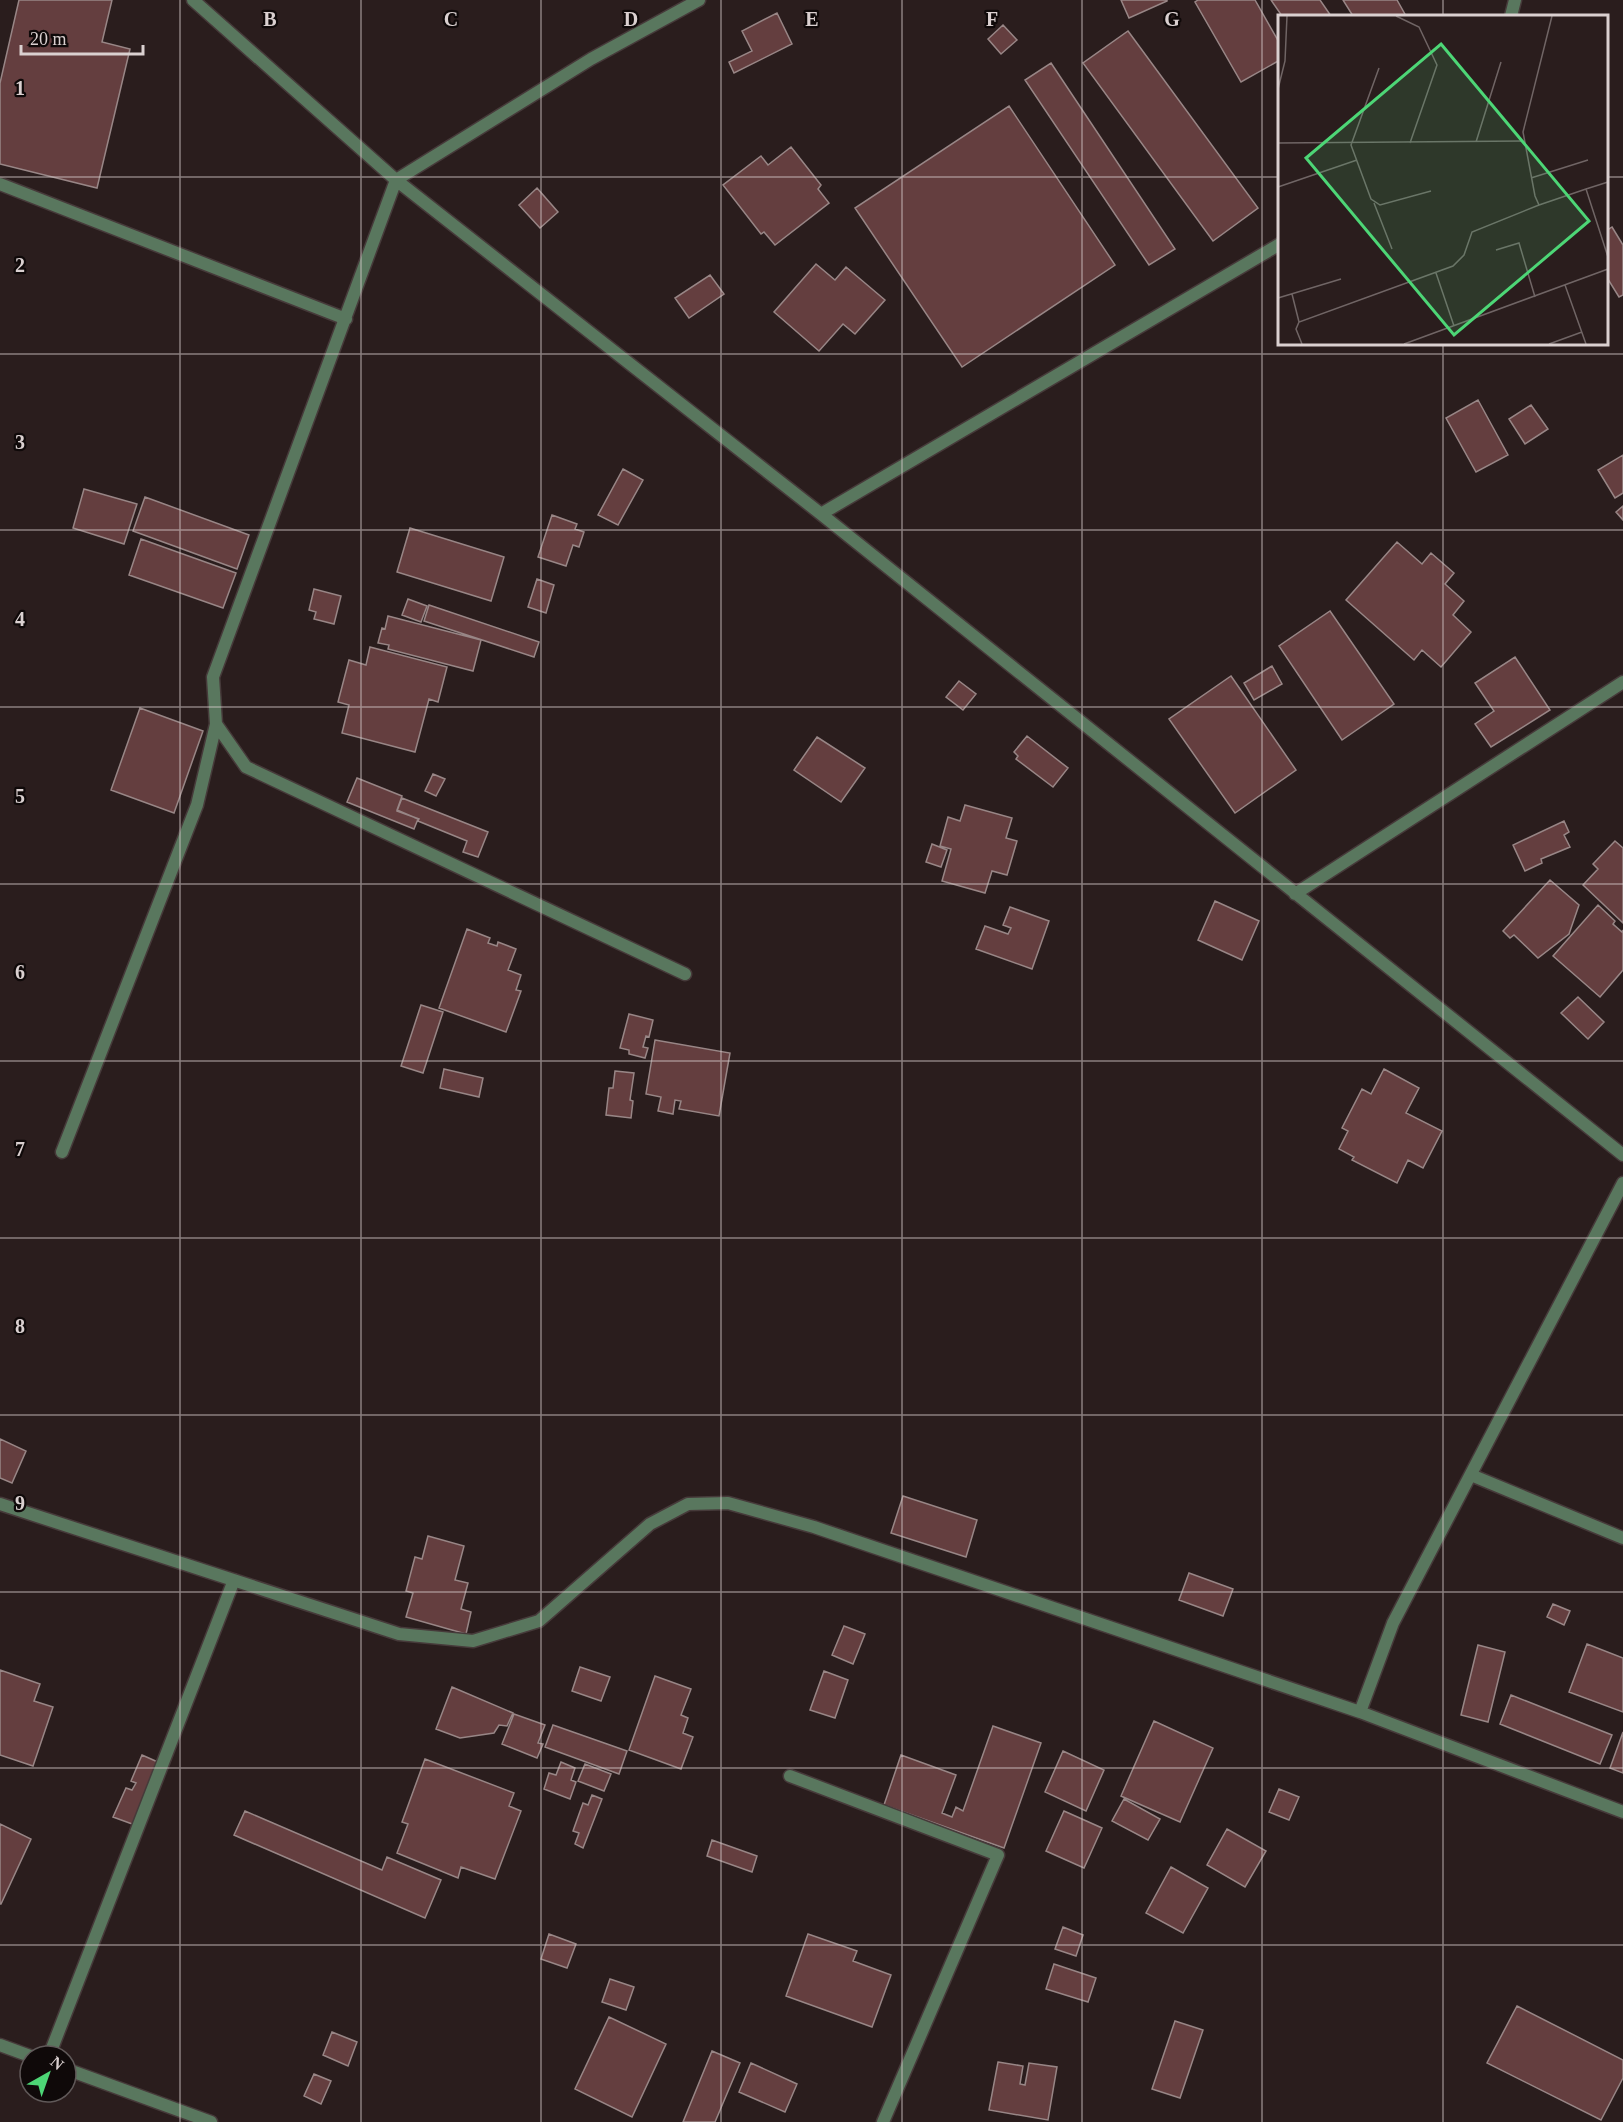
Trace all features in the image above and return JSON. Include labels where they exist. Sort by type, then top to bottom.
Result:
[{"type":"street","points":[[193,0],[396,180],[820,514],[1623,1155]]},
{"type":"street","points":[[62,1152],[197,805],[216,724],[213,677],[396,180],[591,59],[699,0]]},
{"type":"street","points":[[1511,15],[1515,0]]},
{"type":"street","points":[[0,184],[346,319]]},
{"type":"street","points":[[820,514],[1278,245]]},
{"type":"street","points":[[1295,894],[1623,682]]},
{"type":"street","points":[[216,724],[246,768],[685,974]]},
{"type":"street","points":[[1360,1712],[1392,1623],[1623,1183]]},
{"type":"street","points":[[1471,1474],[1623,1538]]},
{"type":"street","points":[[0,1504],[399,1634],[472,1641],[539,1621],[650,1524],[688,1504],[728,1503],[814,1527],[1360,1712],[1623,1812]]},
{"type":"street","points":[[55,2044],[234,1580]]},
{"type":"street","points":[[790,1776],[998,1855],[883,2122]]},
{"type":"street","points":[[0,2045],[18,2052]]},
{"type":"street","points":[[78,2073],[211,2122]]},
{"type":"building","points":[[19,0],[112,0],[102,42],[130,49],[97,188],[0,164],[0,83]]},
{"type":"building","points":[[1121,0],[1167,0],[1167,1],[1129,18]]},
{"type":"building","points":[[1198,0],[1255,0],[1278,40],[1278,61],[1241,82],[1195,2]]},
{"type":"building","points":[[1271,0],[1320,0],[1330,15],[1281,15]]},
{"type":"building","points":[[1343,0],[1397,0],[1405,15],[1352,15]]},
{"type":"building","points":[[777,13],[792,44],[734,73],[729,62],[752,51],[742,31]]},
{"type":"building","points":[[1003,25],[1017,40],[1001,54],[988,39]]},
{"type":"building","points":[[1128,31],[1258,208],[1213,241],[1083,63]]},
{"type":"building","points":[[1051,63],[1175,249],[1149,265],[1025,80]]},
{"type":"building","points":[[1009,106],[1115,265],[962,367],[855,208]]},
{"type":"building","points":[[791,147],[821,185],[818,189],[829,203],[775,245],[764,232],[761,234],[723,185],[761,156],[768,165]]},
{"type":"building","points":[[537,188],[558,212],[540,228],[519,205]]},
{"type":"building","points":[[1612,227],[1623,245],[1623,295],[1619,297],[1608,279],[1608,230]]},
{"type":"building","points":[[816,264],[835,280],[846,267],[885,300],[855,334],[843,324],[819,351],[774,312]]},
{"type":"building","points":[[710,275],[724,294],[689,318],[675,298]]},
{"type":"building","points":[[1478,400],[1508,455],[1476,472],[1446,418]]},
{"type":"building","points":[[1531,405],[1548,429],[1525,444],[1509,419]]},
{"type":"building","points":[[1623,455],[1623,493],[1615,498],[1598,470]]},
{"type":"building","points":[[623,469],[643,480],[618,525],[598,515]]},
{"type":"building","points":[[84,489],[137,504],[124,544],[73,528]]},
{"type":"building","points":[[145,497],[249,535],[237,569],[133,531]]},
{"type":"building","points":[[1623,506],[1623,520],[1616,512]]},
{"type":"building","points":[[552,515],[577,524],[575,529],[584,532],[579,547],[573,545],[566,566],[538,557]]},
{"type":"building","points":[[410,528],[504,557],[491,601],[397,572]]},
{"type":"building","points":[[141,539],[236,573],[223,608],[129,575]]},
{"type":"building","points":[[1397,542],[1422,564],[1431,553],[1454,573],[1445,584],[1464,601],[1453,615],[1471,632],[1441,667],[1422,650],[1414,660],[1346,600]]},
{"type":"building","points":[[537,579],[554,585],[546,613],[528,607]]},
{"type":"building","points":[[314,589],[341,596],[334,624],[314,619],[316,612],[309,610]]},
{"type":"building","points":[[408,599],[427,606],[421,622],[402,615]]},
{"type":"building","points":[[429,605],[539,642],[534,657],[424,621]]},
{"type":"building","points":[[1330,611],[1394,704],[1342,740],[1279,646]]},
{"type":"building","points":[[388,616],[481,640],[473,671],[388,649],[389,645],[378,643]]},
{"type":"building","points":[[370,647],[447,667],[438,702],[429,699],[415,752],[342,733],[349,705],[338,702],[349,660],[366,665]]},
{"type":"building","points":[[1515,657],[1550,710],[1491,747],[1475,724],[1494,711],[1475,683]]},
{"type":"building","points":[[1272,666],[1282,684],[1254,700],[1244,683]]},
{"type":"building","points":[[1231,676],[1296,770],[1235,813],[1169,719]]},
{"type":"building","points":[[959,681],[976,694],[963,710],[946,697]]},
{"type":"building","points":[[140,708],[203,731],[174,813],[111,790]]},
{"type":"building","points":[[1027,736],[1068,768],[1053,787],[1016,759],[1018,756],[1014,752]]},
{"type":"building","points":[[817,737],[865,768],[841,802],[794,770]]},
{"type":"building","points":[[433,774],[445,779],[436,796],[425,791]]},
{"type":"building","points":[[357,778],[402,796],[397,810],[418,819],[414,829],[347,802]]},
{"type":"building","points":[[402,798],[488,832],[478,857],[463,852],[467,841],[397,811]]},
{"type":"building","points":[[965,805],[1012,818],[1006,838],[1017,841],[1007,875],[992,871],[985,893],[942,881],[951,849],[940,846],[948,817],[960,821]]},
{"type":"building","points":[[1564,821],[1569,832],[1564,835],[1570,847],[1541,859],[1542,863],[1525,871],[1513,845]]},
{"type":"building","points":[[1615,841],[1623,848],[1623,923],[1583,885],[1598,869],[1593,864]]},
{"type":"building","points":[[932,844],[947,850],[941,867],[926,862]]},
{"type":"building","points":[[1550,880],[1579,905],[1569,934],[1538,958],[1514,935],[1510,938],[1503,931]]},
{"type":"building","points":[[1215,901],[1259,921],[1242,960],[1198,940]]},
{"type":"building","points":[[1598,905],[1615,921],[1613,924],[1622,932],[1623,930],[1623,970],[1600,997],[1553,956]]},
{"type":"building","points":[[1010,907],[1049,921],[1032,969],[976,949],[985,926],[1008,934],[1011,928],[1003,925]]},
{"type":"building","points":[[467,929],[490,938],[488,943],[497,946],[498,942],[516,949],[508,970],[521,975],[516,990],[521,991],[506,1032],[439,1008]]},
{"type":"building","points":[[1578,997],[1604,1022],[1588,1039],[1561,1013]]},
{"type":"building","points":[[421,1005],[443,1012],[423,1073],[401,1066]]},
{"type":"building","points":[[629,1014],[653,1020],[649,1037],[646,1036],[643,1047],[648,1048],[645,1058],[629,1054],[629,1050],[620,1048]]},
{"type":"building","points":[[655,1040],[730,1053],[719,1116],[679,1109],[681,1101],[675,1100],[673,1114],[658,1111],[661,1097],[646,1094]]},
{"type":"building","points":[[444,1069],[483,1078],[479,1097],[440,1088]]},
{"type":"building","points":[[1384,1069],[1419,1088],[1406,1113],[1442,1131],[1423,1168],[1408,1160],[1397,1183],[1352,1160],[1354,1157],[1339,1149],[1348,1131],[1342,1128],[1362,1089],[1371,1094]]},
{"type":"building","points":[[615,1071],[634,1073],[630,1100],[633,1101],[631,1118],[606,1115],[609,1088],[613,1088]]},
{"type":"building","points":[[0,1439],[26,1451],[12,1483],[0,1478]]},
{"type":"building","points":[[903,1496],[977,1520],[966,1557],[891,1533]]},
{"type":"building","points":[[428,1536],[464,1546],[455,1580],[468,1583],[461,1609],[471,1612],[466,1634],[406,1617],[413,1593],[406,1591],[415,1557],[422,1559]]},
{"type":"building","points":[[1189,1573],[1233,1589],[1223,1616],[1179,1600]]},
{"type":"building","points":[[1553,1604],[1570,1611],[1564,1625],[1547,1617]]},
{"type":"building","points":[[844,1626],[865,1634],[853,1664],[832,1655]]},
{"type":"building","points":[[1587,1644],[1623,1658],[1623,1712],[1569,1692]]},
{"type":"building","points":[[1478,1645],[1505,1652],[1488,1722],[1461,1715]]},
{"type":"building","points":[[580,1667],[610,1677],[601,1701],[572,1691]]},
{"type":"building","points":[[0,1670],[40,1684],[34,1701],[53,1707],[33,1766],[0,1755]]},
{"type":"building","points":[[824,1671],[848,1680],[835,1718],[810,1710]]},
{"type":"building","points":[[655,1676],[691,1689],[681,1715],[688,1718],[683,1733],[693,1737],[681,1769],[629,1750]]},
{"type":"building","points":[[452,1687],[513,1713],[507,1726],[499,1725],[494,1733],[460,1738],[436,1729]]},
{"type":"building","points":[[1511,1695],[1612,1735],[1600,1764],[1500,1724]]},
{"type":"building","points":[[514,1714],[545,1725],[538,1743],[543,1744],[537,1758],[502,1744]]},
{"type":"building","points":[[1154,1721],[1213,1748],[1180,1822],[1121,1796]]},
{"type":"building","points":[[553,1725],[627,1751],[619,1774],[545,1747]]},
{"type":"building","points":[[993,1726],[1041,1743],[1004,1848],[884,1805],[901,1755],[956,1775],[942,1813],[952,1817],[956,1807],[963,1811]]},
{"type":"building","points":[[1623,1732],[1623,1773],[1610,1768]]},
{"type":"building","points":[[1063,1751],[1104,1770],[1086,1811],[1045,1792]]},
{"type":"building","points":[[142,1755],[160,1763],[135,1825],[113,1817],[126,1788],[132,1790],[136,1783],[131,1781]]},
{"type":"building","points":[[425,1759],[514,1793],[509,1806],[521,1811],[495,1879],[461,1867],[458,1878],[397,1853],[408,1824],[402,1822]]},
{"type":"building","points":[[561,1762],[575,1768],[571,1780],[576,1782],[570,1799],[544,1789],[549,1773],[556,1775]]},
{"type":"building","points":[[585,1764],[611,1774],[604,1791],[578,1781]]},
{"type":"building","points":[[1279,1789],[1299,1797],[1289,1820],[1269,1812]]},
{"type":"building","points":[[592,1795],[602,1799],[583,1848],[575,1844],[579,1833],[573,1831],[583,1803],[588,1805]]},
{"type":"building","points":[[1124,1799],[1160,1819],[1148,1840],[1112,1821]]},
{"type":"building","points":[[245,1811],[382,1870],[387,1857],[441,1880],[425,1918],[234,1835]]},
{"type":"building","points":[[1064,1811],[1102,1828],[1084,1868],[1046,1851]]},
{"type":"building","points":[[0,1824],[31,1839],[1,1904],[0,1904]]},
{"type":"building","points":[[1227,1829],[1266,1851],[1245,1887],[1207,1865]]},
{"type":"building","points":[[712,1840],[757,1856],[752,1872],[707,1856]]},
{"type":"building","points":[[1171,1867],[1208,1888],[1183,1933],[1146,1913]]},
{"type":"building","points":[[1063,1927],[1083,1935],[1076,1956],[1055,1949]]},
{"type":"building","points":[[549,1934],[576,1944],[567,1968],[541,1959]]},
{"type":"building","points":[[808,1934],[857,1951],[853,1961],[891,1975],[872,2027],[786,1996]]},
{"type":"building","points":[[1054,1964],[1096,1978],[1088,2002],[1046,1989]]},
{"type":"building","points":[[610,1979],[634,1987],[626,2010],[602,2002]]},
{"type":"building","points":[[1517,2006],[1623,2060],[1623,2078],[1601,2120],[1487,2063]]},
{"type":"building","points":[[609,2017],[666,2044],[632,2117],[575,2089]]},
{"type":"building","points":[[1175,2021],[1203,2030],[1180,2098],[1152,2089]]},
{"type":"building","points":[[332,2032],[357,2042],[348,2066],[323,2055]]},
{"type":"building","points":[[712,2051],[740,2063],[715,2122],[683,2122]]},
{"type":"building","points":[[998,2062],[1023,2066],[1020,2084],[1025,2085],[1029,2063],[1057,2067],[1048,2120],[989,2110]]},
{"type":"building","points":[[751,2063],[797,2084],[785,2112],[739,2092]]},
{"type":"building","points":[[314,2074],[331,2081],[321,2104],[304,2096]]}]
